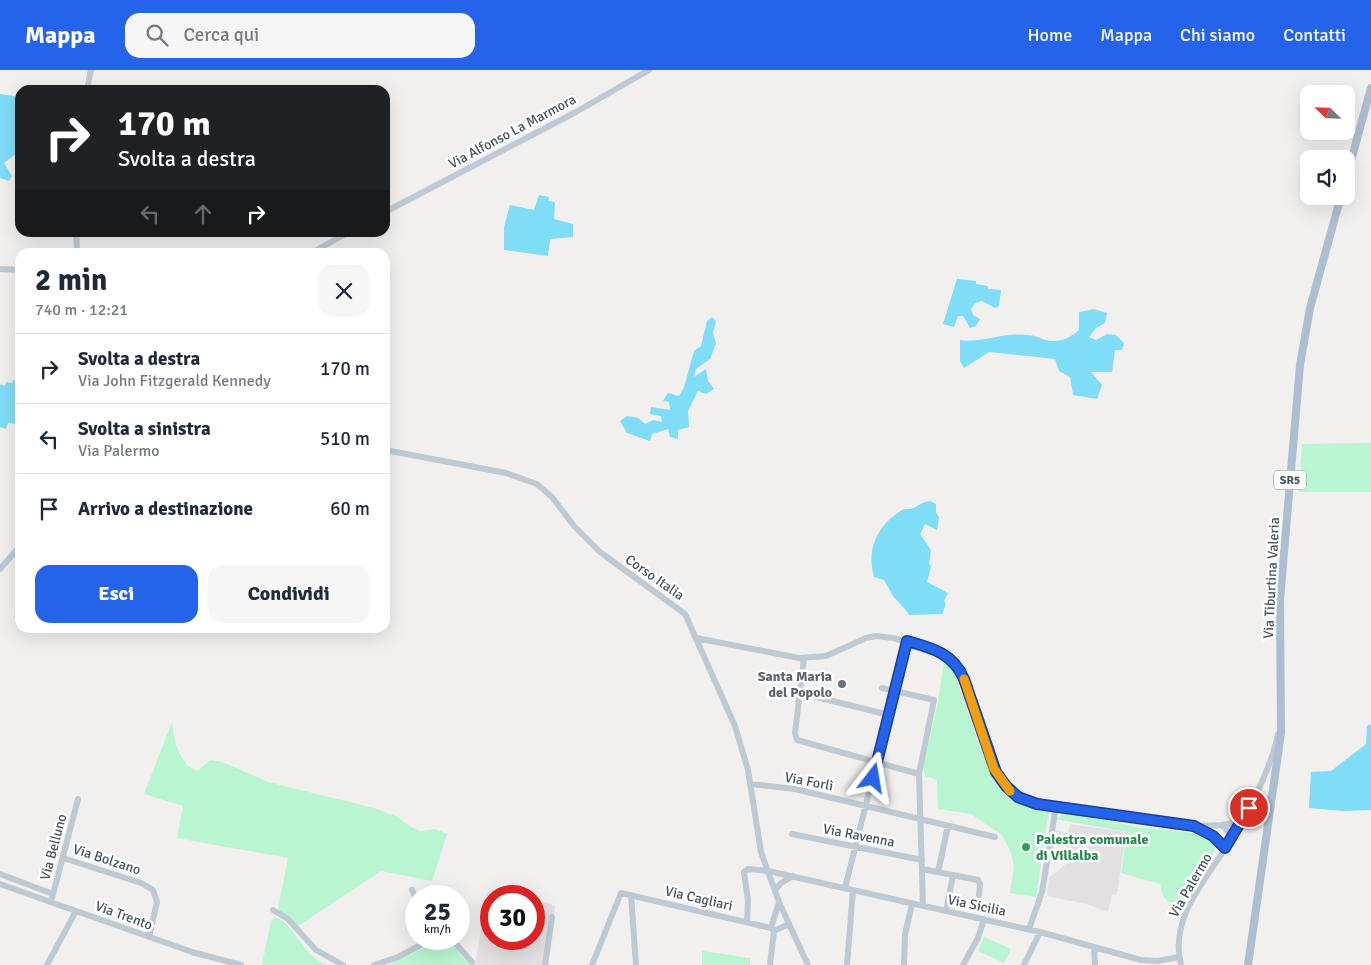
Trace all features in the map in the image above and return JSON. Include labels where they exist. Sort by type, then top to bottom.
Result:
[{"type":"main road","points":[[1354,150],[1371,88]]},
{"type":"main road","name":"Via Tiburtina Valeria","points":[[1248,965],[1281,738],[1279,643],[1281,586],[1300,365],[1312,300],[1338,205]]},
{"type":"street","points":[[88,85],[91,70]]},
{"type":"street","name":"Via Alfonso La Marmora","points":[[390,209],[576,112],[649,70]]},
{"type":"street","points":[[320,248],[340,237]]},
{"type":"street","points":[[0,270],[15,270]]},
{"type":"street","name":"Corso Italia","points":[[390,451],[506,473],[537,484],[549,494],[574,526],[600,552],[683,612],[732,719],[750,784],[760,846],[779,902],[808,965]]},
{"type":"street","points":[[0,569],[15,551]]},
{"type":"street","points":[[0,560],[8,557]]},
{"type":"street","points":[[696,638],[804,658],[826,656],[873,636],[886,636],[942,652],[956,664],[964,679],[994,769],[1006,786],[1023,799],[1056,807],[1194,826],[1223,825],[1242,821]]},
{"type":"street","points":[[845,888],[907,641]]},
{"type":"street","points":[[804,658],[795,735],[798,740],[803,743],[919,774]]},
{"type":"street","points":[[882,688],[934,700],[919,774],[922,820],[923,906]]},
{"type":"street","points":[[800,693],[889,715]]},
{"type":"street","name":"Via Palermo","points":[[1181,965],[1178,938],[1184,917],[1232,839],[1255,795],[1276,743],[1281,711]]},
{"type":"street","name":"Via Forlì","points":[[750,784],[795,789],[995,837]]},
{"type":"street","points":[[1255,795],[1271,801]]},
{"type":"street","name":"Via Belluno","points":[[51,902],[78,799]]},
{"type":"street","points":[[1029,929],[1042,892],[1056,807]]},
{"type":"street","points":[[1223,825],[1232,839]]},
{"type":"street","points":[[938,872],[948,826]]},
{"type":"street","points":[[1194,826],[1213,836],[1225,848]]},
{"type":"street","name":"Via Ravenna","points":[[792,834],[922,860]]},
{"type":"street","name":"Via Bolzano","points":[[63,858],[141,883],[153,890],[157,902],[149,937]]},
{"type":"street","name":"Via Sicilia","points":[[747,922],[748,900],[744,871],[748,869],[793,876],[1029,929],[1144,960],[1158,961],[1179,957]]},
{"type":"street","points":[[922,869],[979,881],[979,895]]},
{"type":"street","points":[[0,874],[53,894]]},
{"type":"street","points":[[946,911],[953,875]]},
{"type":"street","points":[[775,890],[781,883],[793,876]]},
{"type":"street","name":"Via Trento","points":[[0,884],[206,957],[241,965]]},
{"type":"street","points":[[847,965],[854,890]]},
{"type":"street","name":"Via Cagliari","points":[[592,965],[620,893],[747,922],[773,930]]},
{"type":"street","points":[[631,895],[636,965]]},
{"type":"street","points":[[770,965],[773,930],[779,902]]},
{"type":"street","points":[[904,965],[905,940],[912,904]]},
{"type":"street","points":[[273,910],[288,919],[316,950],[343,965]]},
{"type":"street","points":[[47,965],[76,911]]},
{"type":"street","points":[[545,965],[552,917]]},
{"type":"street","points":[[964,965],[978,938],[984,919]]},
{"type":"street","points":[[773,930],[789,924]]},
{"type":"street","points":[[1024,965],[1040,932]]},
{"type":"street","points":[[1094,947],[1095,965]]},
{"type":"street","points":[[374,965],[398,957],[411,950]]},
{"type":"street","points":[[461,950],[472,962]]},
{"type":"shaded area","points":[[1070,824],[1126,832],[1117,895],[1112,894],[1108,912],[1086,904],[1047,896],[1049,878],[1067,863],[1067,846],[1053,844],[1055,831],[1068,833]]},
{"type":"shaded area","points":[[545,903],[555,905],[547,965],[475,965],[480,935],[480,950],[545,950]]},
{"type":"green space","points":[[1371,443],[1371,492],[1299,492],[1302,444]]},
{"type":"green space","points":[[944,661],[953,670],[981,749],[1001,787],[1023,803],[1049,810],[1036,897],[1010,893],[1014,866],[1010,850],[1002,835],[971,814],[938,809],[937,780],[925,776],[923,768],[938,702]]},
{"type":"green space","points":[[172,722],[174,736],[181,757],[197,771],[210,760],[222,762],[268,782],[374,808],[398,817],[409,826],[420,831],[436,829],[447,834],[432,881],[381,871],[298,926],[278,909],[288,858],[177,838],[183,806],[144,794]]},
{"type":"green space","points":[[1067,812],[1137,827],[1203,834],[1213,842],[1215,850],[1212,858],[1184,902],[1181,904],[1168,902],[1163,896],[1160,884],[1121,873],[1127,832],[1055,819]]},
{"type":"green space","points":[[275,917],[287,925],[310,954],[327,965],[262,965],[271,921]]},
{"type":"green space","points":[[984,937],[1011,949],[1004,963],[978,951]]},
{"type":"green space","points":[[420,950],[456,950],[470,965],[388,965]]},
{"type":"green space","points":[[702,951],[750,958],[750,965],[702,965]]},
{"type":"water","points":[[0,94],[15,96],[15,155],[4,163],[12,176],[9,181],[0,178]]},
{"type":"water","points":[[539,195],[549,197],[548,201],[555,202],[554,219],[573,224],[573,237],[550,239],[548,256],[504,250],[504,227],[510,205],[534,210]]},
{"type":"water","points":[[957,279],[976,281],[976,284],[988,286],[988,289],[1001,290],[999,306],[995,308],[982,301],[975,303],[971,309],[973,315],[980,319],[976,326],[970,328],[963,316],[958,316],[954,327],[943,324]]},
{"type":"water","points":[[1094,309],[1107,313],[1105,323],[1096,328],[1089,337],[1096,340],[1107,334],[1116,335],[1124,343],[1122,350],[1115,350],[1112,372],[1091,372],[1102,385],[1097,399],[1073,395],[1070,377],[1059,371],[1055,359],[989,352],[964,368],[960,361],[960,340],[969,341],[1020,334],[1052,341],[1062,340],[1079,330],[1079,312]]},
{"type":"water","points":[[712,317],[716,321],[713,333],[716,343],[710,359],[696,369],[694,377],[706,369],[708,381],[714,389],[706,394],[698,391],[688,411],[689,427],[678,430],[678,439],[670,437],[668,429],[652,434],[650,441],[627,433],[620,421],[627,416],[639,418],[645,424],[653,420],[662,422],[661,416],[650,414],[651,407],[670,410],[669,402],[663,401],[668,393],[679,396],[684,387],[694,351],[701,346],[707,321]]},
{"type":"water","points":[[13,380],[15,380],[15,424],[8,423],[6,429],[0,427],[0,384],[5,386],[6,382],[12,383]]},
{"type":"water","points":[[930,501],[936,504],[936,513],[939,517],[937,530],[925,524],[920,534],[931,550],[929,564],[931,566],[927,582],[948,593],[944,601],[946,604],[942,614],[910,615],[893,596],[884,580],[874,577],[872,566],[873,547],[880,530],[894,516],[903,509],[912,509]]},
{"type":"water","points":[[1371,724],[1371,810],[1343,811],[1309,808],[1311,772],[1331,771],[1366,744],[1367,726]]},
{"type":"slow traffic","points":[[964,679],[994,769],[1010,791]]},
{"type":"place","name":"Santa Maria del Popolo","points":[[842,684]]},
{"type":"place","name":"Palestra comunale di Villalba","points":[[1026,847]]},
{"type":"route","points":[[873,778],[907,641],[942,652],[956,664],[964,679],[996,772],[1006,786],[1015,795],[1023,799],[1056,807],[1194,826],[1213,836],[1225,848],[1249,808]]}]
